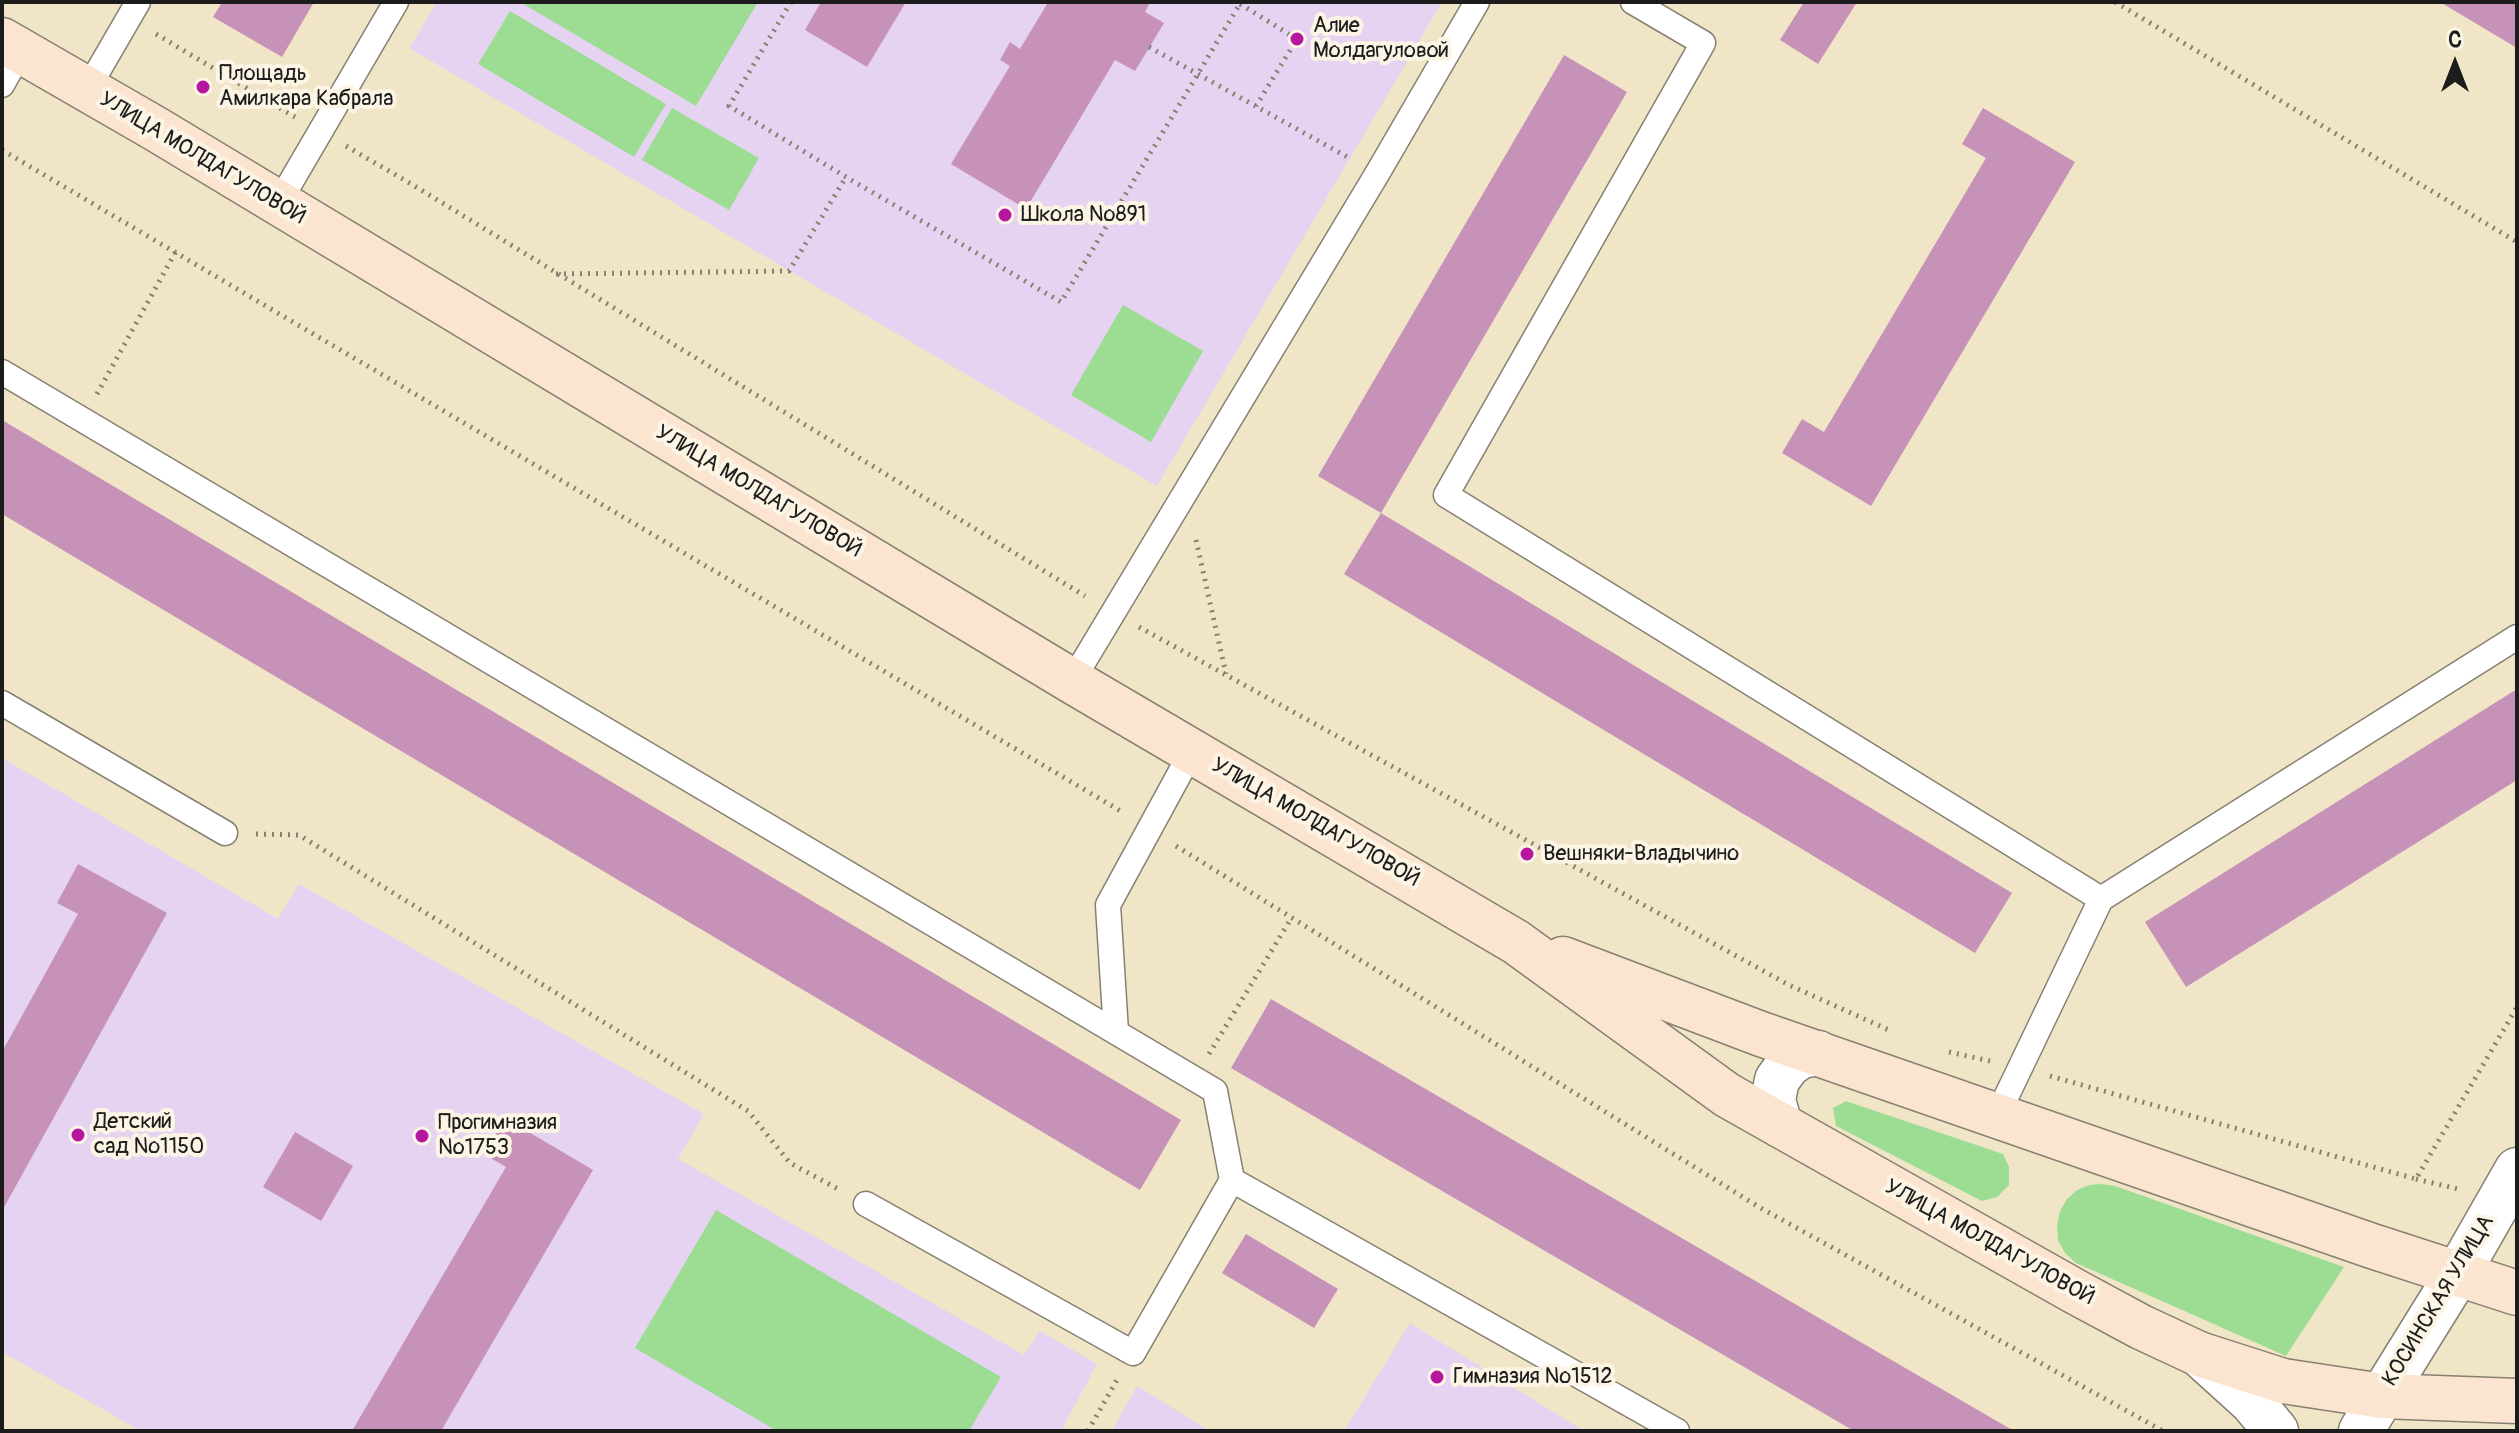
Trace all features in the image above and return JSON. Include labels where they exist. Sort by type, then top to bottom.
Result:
[{"type":"main road","name":"УЛИЦА МОЛДАГУЛОВОЙ","points":[[8,58],[87,90],[156,129],[1072,681],[1516,942],[1727,1095],[2076,1292],[2199,1354],[2372,1414],[2505,1405]]},
{"type":"main road","name":"УЛИЦА МОЛДАГУЛОВОЙ","points":[[1516,942],[1761,1034],[2457,1275],[2517,1293]]},
{"type":"street","points":[[1780,1125],[1773,1100],[1777,1080],[1788,1065],[1801,1056],[1818,1053]]},
{"type":"street","name":"КОСИНСКАЯ УЛИЦА","points":[[2372,1414],[2517,1170]]},
{"type":"street","points":[[2199,1354],[2252,1402],[2276,1431]]},
{"type":"lane","points":[[278,204],[396,2]]},
{"type":"lane","points":[[1072,681],[1477,2]]},
{"type":"lane","points":[[1633,2],[1703,43],[1446,495],[2101,899]]},
{"type":"lane","points":[[87,90],[133,9]]},
{"type":"lane","points":[[2,372],[1215,1091],[1232,1180],[1133,1353],[866,1204]]},
{"type":"lane","points":[[1997,1116],[2101,899],[2517,637]]},
{"type":"lane","points":[[2,703],[225,833]]},
{"type":"lane","points":[[1116,1032],[1108,905],[1192,751]]},
{"type":"lane","points":[[1232,1180],[1677,1431]]},
{"type":"path","points":[[791,2],[729,106],[1061,302],[1240,3],[1297,39],[1256,106]]},
{"type":"path","points":[[2115,2],[2517,242]]},
{"type":"path","points":[[133,9],[173,46],[413,185],[1111,612],[1789,985],[1897,1034]]},
{"type":"path","points":[[1149,47],[1377,174]]},
{"type":"path","points":[[2,150],[1149,829],[1759,1207],[2163,1431]]},
{"type":"path","points":[[555,274],[789,271],[846,177]]},
{"type":"path","points":[[83,419],[176,251]]},
{"type":"path","points":[[1185,490],[1226,675]]},
{"type":"path","points":[[225,833],[299,835],[748,1111],[790,1163],[866,1204]]},
{"type":"path","points":[[1194,1079],[1292,917]]},
{"type":"path","points":[[1938,1049],[2020,1067],[2416,1179],[2517,1007]]},
{"type":"path","points":[[1088,1431],[1133,1353]]},
{"type":"shaded area","name":"Школа №891","points":[[437,2],[1442,2],[1157,486],[409,48]]},
{"type":"shaded area","name":"Прогимназия №1753","points":[[2,758],[278,919],[299,884],[704,1114],[678,1159],[1024,1355],[1040,1331],[1097,1364],[1061,1431],[141,1431],[2,1352]]},
{"type":"shaded area","name":"Гимназия №1512","points":[[1410,1323],[1584,1431],[1344,1431]]},
{"type":"shaded area","points":[[1137,1386],[1210,1431],[1112,1431]]},
{"type":"green space","points":[[520,2],[758,2],[696,106]]},
{"type":"green space","points":[[510,11],[666,104],[634,157],[478,64]]},
{"type":"green space","points":[[672,108],[759,158],[729,210],[642,160]]},
{"type":"green space","points":[[1123,305],[1203,351],[1151,442],[1071,395]]},
{"type":"green space","points":[[1846,1101],[2003,1154],[2009,1167],[2009,1185],[1997,1197],[1982,1201],[1836,1126],[1833,1108]]},
{"type":"green space","points":[[2102,1184],[2344,1267],[2286,1356],[2076,1263],[2065,1253],[2058,1240],[2060,1211],[2077,1190]]},
{"type":"green space","points":[[716,1210],[1001,1377],[969,1431],[777,1431],[635,1348]]},
{"type":"building","points":[[222,2],[314,2],[282,57],[213,17]]},
{"type":"building","points":[[821,2],[906,2],[867,67],[805,30]]},
{"type":"building","points":[[1043,2],[1150,2],[1145,12],[1164,23],[1135,71],[1115,60],[1026,209],[951,164],[1010,66],[1000,60],[1010,42],[1020,49],[1047,4]]},
{"type":"building","points":[[1804,2],[1857,2],[1818,64],[1780,40]]},
{"type":"building","points":[[2440,2],[2517,2],[2517,48]]},
{"type":"building","points":[[1564,55],[1627,92],[1381,513],[1318,476]]},
{"type":"building","points":[[1983,108],[2075,162],[1871,506],[1782,453],[1802,419],[1824,432],[1986,158],[1962,144]]},
{"type":"building","points":[[2,420],[1181,1120],[1140,1190],[2,514]]},
{"type":"building","points":[[1381,513],[2012,893],[1975,953],[1344,574]]},
{"type":"building","points":[[2517,689],[2517,780],[2186,987],[2145,922]]},
{"type":"building","points":[[78,864],[167,913],[2,1211],[2,1052],[78,914],[57,903]]},
{"type":"building","points":[[1271,999],[2014,1431],[1854,1431],[1231,1068]]},
{"type":"building","points":[[505,1118],[593,1170],[441,1431],[352,1431],[506,1167],[484,1154]]},
{"type":"building","points":[[295,1132],[353,1166],[321,1221],[263,1187]]},
{"type":"building","points":[[1246,1234],[1338,1289],[1314,1328],[1222,1273]]},
{"type":"place","name":"Алие Молдагуловой","points":[[1297,39]]},
{"type":"place","name":"Площадь Амилкара Кабрала","points":[[203,87]]},
{"type":"place","name":"Школа №891","points":[[1005,215]]},
{"type":"place","name":"Вешняки-Владычино","points":[[1527,854]]},
{"type":"place","name":"Детский сад №1150","points":[[78,1135]]},
{"type":"place","name":"Прогимназия №1753","points":[[422,1136]]},
{"type":"place","name":"Гимназия №1512","points":[[1437,1377]]}]
